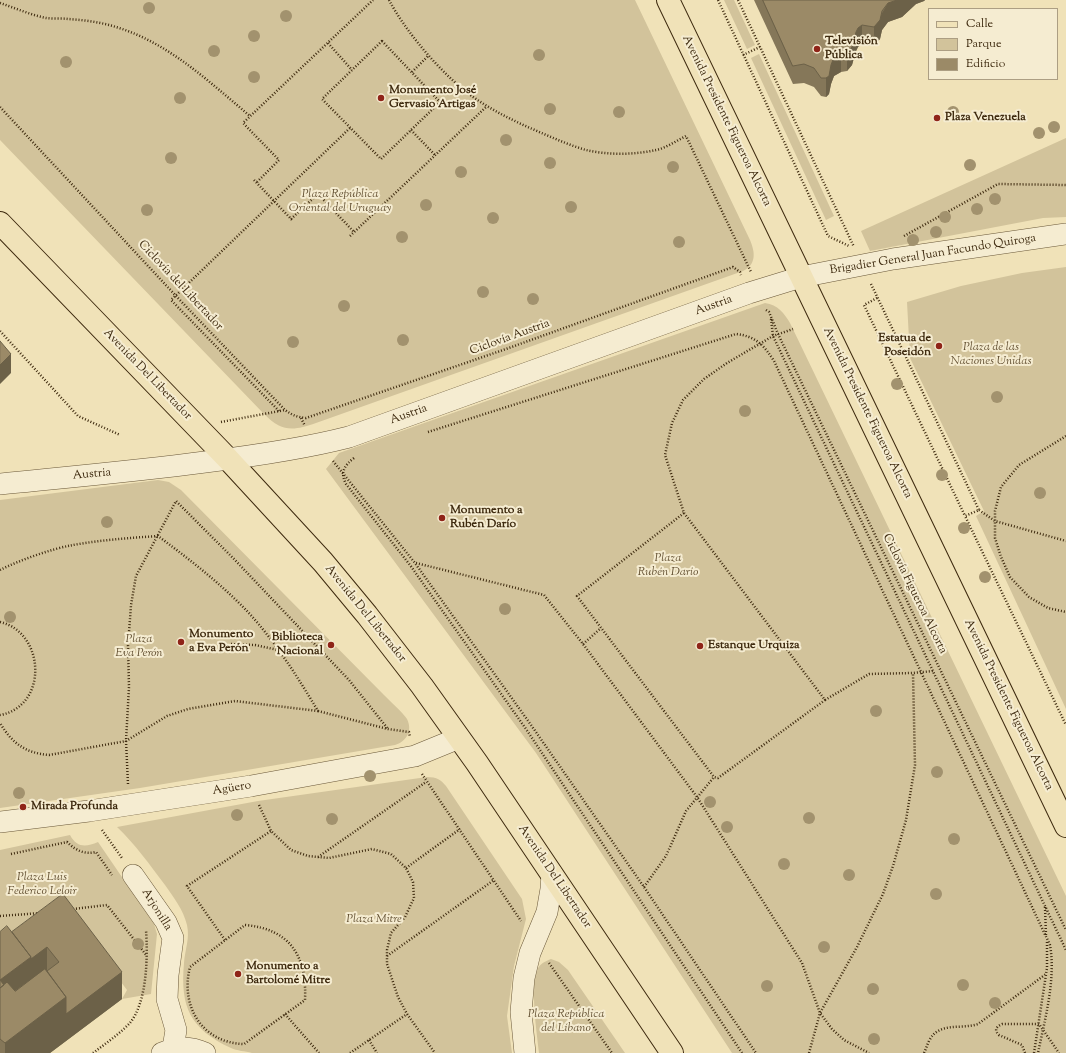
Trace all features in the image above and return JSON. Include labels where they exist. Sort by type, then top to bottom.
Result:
[{"type":"main road","name":"Avenida Presidente Figueroa Alcorta","points":[[668,0],[1066,826]]},
{"type":"main road","name":"Avenida Del Libertador","points":[[0,223],[228,459],[323,562],[422,686],[459,738],[672,1053]]},
{"type":"street","name":"Brigadier General Juan Facundo Quiroga","points":[[801,277],[862,265],[1066,234]]},
{"type":"street","name":"Austria","points":[[0,484],[140,470],[228,459],[319,445],[348,437],[754,292],[801,277]]},
{"type":"street","name":"Agüero","points":[[0,822],[89,811],[251,786],[415,756],[459,738]]},
{"type":"street","points":[[525,1053],[520,1012],[523,984],[530,953],[547,912],[552,874]]},
{"type":"street","name":"Arjonilla","points":[[133,875],[166,922],[173,938],[168,975],[167,999],[176,1030],[168,1051]]},
{"type":"street","points":[[168,1051],[188,1047],[205,1053]]},
{"type":"path","points":[[354,232],[318,194],[292,220],[255,181],[279,160],[243,123],[373,0]]},
{"type":"path","points":[[389,0],[406,27],[429,55],[468,93],[487,106],[535,130],[587,150],[612,153],[633,153],[656,150],[686,136],[754,292],[770,312],[773,336],[1066,950]]},
{"type":"path","points":[[718,0],[828,236],[855,249],[738,0]]},
{"type":"path","points":[[0,3],[47,18],[67,18],[94,21],[137,34],[158,44],[187,64],[250,116]]},
{"type":"path","points":[[382,41],[412,72],[440,102],[381,159],[322,98],[382,41]]},
{"type":"path","points":[[328,43],[352,70]]},
{"type":"path","points":[[743,55],[760,47]]},
{"type":"path","points":[[412,72],[429,55]]},
{"type":"path","points":[[350,236],[487,106]]},
{"type":"path","name":"Ciclovía del Libertador","points":[[0,107],[176,296],[285,410]]},
{"type":"path","points":[[279,411],[171,300],[351,128]]},
{"type":"path","points":[[411,130],[435,155]]},
{"type":"path","points":[[897,238],[904,236],[998,184],[1066,185]]},
{"type":"path","points":[[862,265],[979,510],[995,521],[1066,541]]},
{"type":"path","name":"Ciclovía Austria","points":[[301,418],[306,418],[506,349],[733,266],[740,272],[754,292]]},
{"type":"path","points":[[754,292],[752,301],[770,312]]},
{"type":"path","points":[[877,298],[864,305],[1066,726]]},
{"type":"path","name":"Ciclovía Figueroa Alcorta","points":[[770,312],[778,334],[1066,930]]},
{"type":"path","points":[[793,329],[773,336],[727,363],[704,379],[683,400],[672,423],[665,454],[684,513],[825,700]]},
{"type":"path","points":[[0,331],[78,416],[120,435]]},
{"type":"path","points":[[426,433],[736,334],[746,335],[767,349],[1050,945],[1052,957],[1051,980],[1038,1053]]},
{"type":"path","points":[[196,426],[285,410],[293,416],[301,418],[305,427],[319,445],[415,563],[527,719],[644,886],[756,1053]]},
{"type":"path","points":[[1066,436],[1019,465],[1001,487],[995,512],[995,538],[1001,557],[1010,577],[1029,597],[1048,608],[1066,612]]},
{"type":"path","points":[[360,455],[348,463],[344,468],[343,478],[346,484],[410,565],[526,729],[742,1053]]},
{"type":"path","points":[[129,805],[126,740],[129,688],[128,646],[131,605],[136,576],[176,501],[235,560],[349,680],[388,729]]},
{"type":"path","points":[[965,516],[979,510]]},
{"type":"path","points":[[684,513],[577,596],[714,777]]},
{"type":"path","points":[[0,570],[31,557],[71,545],[114,539],[158,536],[195,564],[228,592],[247,611],[292,668],[318,711],[236,701],[188,709],[167,716],[126,740],[48,755],[27,751],[6,733],[0,723]]},
{"type":"path","points":[[415,563],[544,595],[583,644],[697,797],[802,963],[820,1013],[832,1030],[844,1040],[869,1053]]},
{"type":"path","points":[[0,622],[14,628],[26,641],[34,660],[36,671],[32,690],[28,698],[12,711],[0,715]]},
{"type":"path","points":[[583,644],[601,628]]},
{"type":"path","points":[[231,644],[255,645],[279,650]]},
{"type":"path","points":[[644,886],[666,856],[686,811],[714,777],[718,778],[825,700],[870,674],[933,671]]},
{"type":"path","points":[[809,1053],[820,1013],[857,947],[883,894],[902,836],[915,765],[914,673]]},
{"type":"path","points":[[317,857],[426,782]]},
{"type":"path","points":[[251,786],[271,831],[291,850],[308,856],[329,858],[372,849],[391,854],[406,868],[413,882],[414,898],[405,917],[391,933],[387,950],[387,964],[398,997],[435,1053]]},
{"type":"path","points":[[89,811],[133,875]]},
{"type":"path","points":[[406,868],[460,829]]},
{"type":"path","points":[[225,940],[187,886],[271,831]]},
{"type":"path","points":[[11,854],[67,842],[78,850],[86,853],[96,852],[113,877]]},
{"type":"path","points":[[387,956],[494,880]]},
{"type":"path","points":[[72,909],[108,905],[147,956]]},
{"type":"path","points":[[1034,1053],[1046,974],[1045,905]]},
{"type":"path","points":[[0,916],[43,912],[37,917]]},
{"type":"path","points":[[93,1053],[129,1024],[136,1014],[143,995],[147,956],[147,939],[144,925]]},
{"type":"path","points":[[245,925],[258,926],[270,931],[283,938],[295,949],[301,962],[306,986],[305,1000],[285,1014],[244,1044],[232,1044],[221,1039],[208,1031],[196,1020],[187,992],[187,978],[190,967],[245,925]]},
{"type":"path","points":[[924,1053],[929,1040],[941,1028],[967,1027],[978,1024],[1046,974]]},
{"type":"path","points":[[285,1014],[319,1053]]},
{"type":"path","points":[[350,1053],[408,1014]]},
{"type":"path","points":[[1025,1053],[1022,1045],[999,1035],[996,1032],[996,1029],[1002,1024],[1039,1024]]},
{"type":"path","points":[[1039,1024],[1059,1053]]},
{"type":"path","points":[[369,1040],[377,1053]]},
{"type":"green space","name":"Plaza República Oriental del Uruguay","points":[[0,0],[635,0],[750,240],[754,253],[753,261],[748,268],[743,271],[316,423],[301,428],[282,427],[270,420],[264,414],[0,140]]},
{"type":"green space","points":[[724,0],[734,0],[755,45],[747,49]]},
{"type":"green space","points":[[759,54],[834,216],[826,220],[751,58]]},
{"type":"green space","points":[[1066,138],[1066,217],[1043,218],[870,251],[861,231]]},
{"type":"green space","name":"Plaza de las Naciones Unidas","points":[[1066,267],[1066,709],[976,516],[984,511],[910,358],[907,302],[961,286],[1022,273]]},
{"type":"green space","name":"Plaza Rubén Darío","points":[[765,303],[770,304],[780,310],[790,323],[1066,896],[1066,1053],[732,1053],[536,753],[326,469],[339,453]]},
{"type":"green space","name":"Plaza Eva Perón","points":[[158,480],[169,482],[181,490],[400,710],[409,723],[409,732],[405,739],[399,744],[395,745],[140,788],[0,808],[0,500]]},
{"type":"green space","name":"Plaza Mitre","points":[[427,777],[438,779],[446,786],[522,899],[526,919],[514,966],[507,1016],[512,1053],[252,1053],[231,1048],[217,1041],[206,1033],[197,1024],[186,1004],[183,979],[188,935],[187,925],[181,909],[148,862],[117,827],[258,801]]},
{"type":"green space","name":"Plaza Luis Federico Leloir","points":[[70,835],[76,842],[82,845],[90,845],[98,842],[154,924],[157,934],[151,994],[122,999],[127,990],[71,915],[0,968],[0,850]]},
{"type":"green space","name":"Plaza República del Líbano","points":[[551,959],[559,962],[568,970],[625,1053],[539,1053],[534,999],[535,979],[540,965]]},
{"type":"building","name":"Televisión Pública","points":[[763,0],[897,0],[888,3],[882,11],[880,20],[874,27],[862,25],[858,28],[852,47],[847,53],[841,53],[834,57],[829,76],[826,78],[821,78],[814,68],[804,64],[793,66]]},
{"type":"building","points":[[0,341],[11,354],[0,365]]},
{"type":"building","points":[[63,894],[122,972],[66,1014],[66,997],[47,971],[59,962],[47,947],[31,959],[12,932]]},
{"type":"building","points":[[7,926],[31,957],[0,980],[0,932]]},
{"type":"building","points":[[45,969],[66,997],[5,1043],[0,1039],[0,988],[7,982],[15,991]]},
{"type":"building","points":[[0,980],[4,985],[0,988]]},
{"type":"place","name":"Televisión Pública","points":[[817,49]]},
{"type":"place","name":"Monumento José Gervasio Artigas","points":[[381,98]]},
{"type":"place","name":"Plaza Venezuela","points":[[937,118]]},
{"type":"place","name":"Estatua de Poseidón","points":[[939,346]]},
{"type":"place","name":"Monumento a Rubén Darío","points":[[442,518]]},
{"type":"place","name":"Monumento a Eva Perón","points":[[181,642]]},
{"type":"place","name":"Biblioteca Nacional","points":[[331,645]]},
{"type":"place","name":"Estanque Urquiza","points":[[700,646]]},
{"type":"place","name":"Mirada Profunda","points":[[23,807]]},
{"type":"place","name":"Monumento a Bartolomé Mitre","points":[[238,974]]}]
